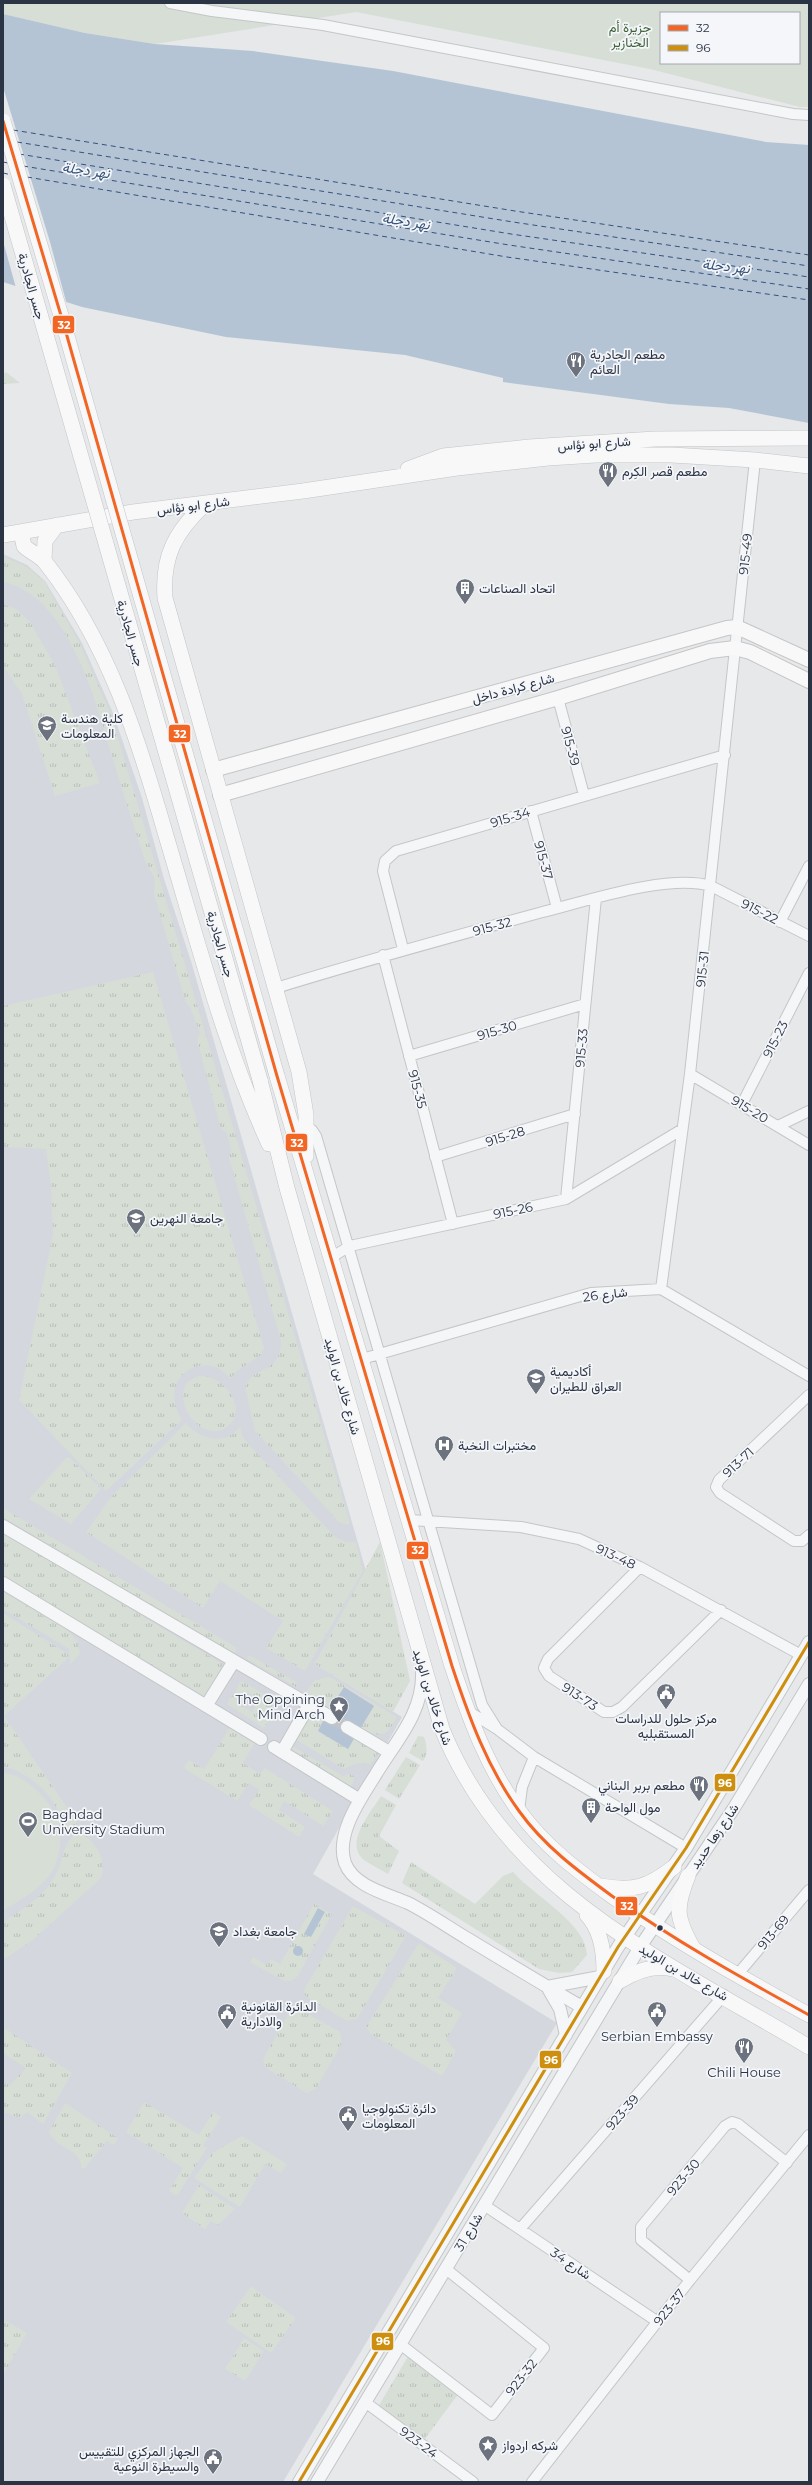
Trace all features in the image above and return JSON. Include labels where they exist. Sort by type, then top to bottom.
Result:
[{"type":"main road","name":"جسر الجادرية","points":[[3,121],[65,329],[277,1076],[308,1180]]},
{"type":"main road","name":"جسر الجادرية","points":[[3,185],[260,1080],[287,1188]]},
{"type":"main road","name":"شارع ابو نؤاس","points":[[383,478],[443,456],[492,450],[655,439],[809,438]]},
{"type":"main road","name":"شارع ابو نؤاس","points":[[3,535],[134,512],[205,504],[383,478],[492,464],[596,455],[672,455],[755,460],[809,466]]},
{"type":"main road","points":[[205,504],[184,525],[173,542],[166,565],[164,587],[167,609],[276,988],[302,1086],[306,1128],[308,1180]]},
{"type":"main road","points":[[44,560],[44,541],[57,525]]},
{"type":"main road","points":[[21,532],[24,546],[44,560],[90,632],[113,676],[130,717],[227,1041],[244,1088],[277,1161],[287,1188]]},
{"type":"main road","points":[[3,540],[44,560]]},
{"type":"main road","points":[[738,627],[809,660]]},
{"type":"main road","name":"شارع كرادة داخل","points":[[213,770],[556,676],[698,635],[738,627]]},
{"type":"main road","name":"شارع كرادة داخل","points":[[220,795],[558,698],[710,650],[735,648],[750,652],[809,681]]},
{"type":"main road","name":"شارع خالد بن الوليد","points":[[308,1180],[467,1711],[481,1745],[519,1811],[546,1844],[567,1863],[597,1885],[643,1910],[658,1920],[694,1951],[809,2015]]},
{"type":"main road","name":"شارع خالد بن الوليد","points":[[287,1188],[418,1650],[442,1729],[454,1760],[468,1784],[503,1832],[549,1880],[580,1906],[640,1947],[724,1995],[809,2047]]},
{"type":"main road","points":[[597,1885],[631,1889],[646,1886],[674,1867]]},
{"type":"main road","points":[[688,1876],[679,1898],[678,1915],[694,1951]]},
{"type":"main road","points":[[580,1906],[597,1929],[604,1957],[602,1974]]},
{"type":"main road","points":[[620,1981],[631,1974],[656,1967],[681,1971]]},
{"type":"street","points":[[170,3],[194,8],[323,25],[793,114],[809,115]]},
{"type":"street","points":[[194,8],[204,3]]},
{"type":"street","name":"915-49","points":[[735,648],[755,460]]},
{"type":"street","name":"915-31","points":[[661,1289],[681,1130],[690,1074],[725,755],[735,648]]},
{"type":"street","name":"915-39","points":[[558,698],[584,795]]},
{"type":"street","name":"915-34","points":[[403,949],[383,871],[385,860],[396,851],[725,755]]},
{"type":"street","name":"915-37","points":[[531,811],[558,908]]},
{"type":"street","points":[[780,922],[809,866]]},
{"type":"street","name":"915-32","points":[[276,988],[403,949],[596,898],[675,882],[697,882],[711,886]]},
{"type":"street","name":"915-22","points":[[711,886],[809,936]]},
{"type":"street","name":"915-33","points":[[566,1199],[576,1114],[596,898]]},
{"type":"street","name":"915-35","points":[[383,955],[453,1224]]},
{"type":"street","name":"915-23","points":[[742,1104],[809,973]]},
{"type":"street","name":"915-30","points":[[409,1056],[585,1004]]},
{"type":"street","name":"915-20","points":[[690,1074],[809,1145]]},
{"type":"street","points":[[778,1126],[809,1111]]},
{"type":"street","name":"915-28","points":[[435,1157],[576,1114]]},
{"type":"street","points":[[306,1128],[312,1130],[316,1136],[350,1246],[482,1705],[497,1729]]},
{"type":"street","name":"915-26","points":[[332,1257],[350,1246],[566,1199],[681,1130]]},
{"type":"street","points":[[661,1289],[809,1376]]},
{"type":"street","name":"شارع 26","points":[[362,1359],[592,1293],[661,1289]]},
{"type":"street","name":"913-71","points":[[809,1395],[719,1480],[716,1487],[720,1493],[794,1541],[802,1541],[809,1536]]},
{"type":"street","name":"913-48","points":[[410,1520],[521,1527],[579,1539],[640,1567],[802,1655]]},
{"type":"street","points":[[3,1526],[332,1718]]},
{"type":"street","name":"913-73","points":[[640,1567],[548,1659],[544,1668],[549,1676],[604,1712],[613,1712],[622,1707],[721,1610]]},
{"type":"street","points":[[3,1583],[261,1739]]},
{"type":"street","name":"شارع زها حديد","points":[[625,1937],[686,1848],[809,1642]]},
{"type":"street","points":[[418,1650],[422,1683],[418,1704],[406,1729],[389,1752],[360,1800],[348,1826],[343,1854],[346,1865],[353,1875],[387,1896],[415,1907],[582,2007]]},
{"type":"street","points":[[206,1706],[234,1661]]},
{"type":"street","name":"شارع زها حديد","points":[[640,1947],[734,1808],[809,1684]]},
{"type":"street","points":[[309,1705],[278,1750],[360,1800]]},
{"type":"street","points":[[467,1711],[497,1729],[534,1757],[686,1848]]},
{"type":"street","points":[[347,1727],[389,1752]]},
{"type":"street","points":[[519,1811],[522,1787],[534,1757]]},
{"type":"street","name":"913-69","points":[[737,1975],[809,1890]]},
{"type":"street","name":"شارع 31","points":[[299,2482],[625,1937]]},
{"type":"street","name":"شارع 31","points":[[317,2482],[640,1947]]},
{"type":"street","points":[[547,1987],[602,1974]]},
{"type":"street","points":[[547,1987],[560,2010],[566,2035]]},
{"type":"street","name":"923-39","points":[[520,2229],[724,1995]]},
{"type":"street","name":"923-30","points":[[690,2280],[641,2240],[641,2226],[725,2126],[732,2122],[738,2124],[786,2163]]},
{"type":"street","name":"923-37","points":[[532,2482],[690,2280],[809,2135]]},
{"type":"street","name":"شارع 34","points":[[484,2205],[658,2322]]},
{"type":"street","name":"923-32","points":[[400,2344],[492,2415],[544,2348],[446,2268]]},
{"type":"street","name":"923-24","points":[[365,2402],[473,2482]]},
{"type":"shaded area","name":"جامعة بغداد","points":[[3,554],[27,565],[45,581],[82,643],[113,713],[142,798],[164,879],[191,961],[366,1571],[315,1664],[402,1717],[313,1874],[557,2023],[283,2482],[3,2482]]},
{"type":"green space","name":"جزيرة أم الخنازير","points":[[3,3],[809,3],[809,107],[800,107],[650,69],[356,12],[155,44],[85,33],[3,14]]},
{"type":"green space","points":[[6,372],[20,383],[3,384],[3,375]]},
{"type":"green space","points":[[3,556],[27,567],[44,581],[80,644],[111,714],[350,1523],[348,1525],[339,1522],[255,1431],[245,1387],[254,1375],[272,1364],[277,1359],[280,1352],[281,1341],[229,1158],[231,1151],[227,1133],[221,1129],[197,1040],[200,1033],[190,1007],[186,1003],[154,894],[155,879],[145,861],[89,683],[77,655],[63,630],[46,608],[26,591],[3,582]]},
{"type":"green space","points":[[3,604],[16,609],[30,622],[55,665],[100,783],[55,796],[22,694],[3,666]]},
{"type":"green space","points":[[153,972],[264,1348],[261,1355],[237,1371],[230,1379],[221,1370],[210,1366],[198,1366],[188,1371],[179,1379],[175,1390],[175,1404],[182,1420],[106,1491],[19,1400],[53,1234],[51,1187],[46,1149],[3,1147],[3,1006]]},
{"type":"green space","points":[[200,1376],[217,1380],[224,1386],[235,1402],[236,1410],[234,1419],[228,1426],[217,1431],[206,1430],[196,1423],[188,1413],[184,1402],[183,1391],[189,1382]]},
{"type":"green space","points":[[186,1423],[192,1429],[206,1437],[220,1439],[228,1437],[240,1427],[243,1438],[334,1536],[346,1542],[356,1542],[363,1571],[305,1671],[266,1648],[283,1621],[220,1581],[203,1608],[86,1532],[111,1497]]},
{"type":"green space","points":[[68,1456],[101,1489],[71,1524],[29,1499]]},
{"type":"green space","points":[[3,1508],[237,1648],[234,1654],[3,1517]]},
{"type":"green space","points":[[3,1533],[226,1666],[204,1700],[3,1578]]},
{"type":"green space","points":[[380,1542],[410,1681],[393,1712],[315,1664]]},
{"type":"green space","points":[[3,1592],[66,1629],[77,1640],[80,1654],[70,1664],[69,1649],[3,1609]]},
{"type":"green space","points":[[3,1613],[68,1654],[67,1659],[4,1716],[78,1823],[63,1833],[60,1815],[47,1793],[24,1774],[12,1769],[3,1768]]},
{"type":"green space","points":[[249,1655],[298,1683],[296,1687],[247,1659]]},
{"type":"green space","points":[[330,1677],[397,1717],[386,1733],[378,1735],[360,1729],[374,1705],[344,1687],[329,1711],[304,1695],[314,1681]]},
{"type":"green space","points":[[241,1681],[271,1698],[272,1716],[264,1728],[227,1704],[232,1695],[241,1700],[239,1704],[252,1712],[260,1700],[247,1692],[244,1696],[235,1691]]},
{"type":"green space","points":[[312,1712],[324,1719],[318,1731],[348,1749],[355,1737],[379,1752],[370,1765],[360,1763],[344,1769],[295,1739]]},
{"type":"green space","points":[[230,1727],[255,1743],[243,1763],[260,1774],[265,1768],[333,1811],[323,1826],[284,1801],[279,1810],[305,1827],[299,1837],[249,1805],[259,1790],[249,1783],[237,1801],[184,1768],[189,1760],[204,1769]]},
{"type":"green space","points":[[418,1736],[424,1737],[426,1743],[425,1758],[423,1761],[409,1753]]},
{"type":"green space","points":[[292,1746],[343,1776],[348,1774],[354,1776],[353,1784],[349,1789],[289,1751]]},
{"type":"green space","points":[[406,1757],[420,1765],[399,1799],[385,1790]]},
{"type":"green space","name":"Baghdad University Stadium","points":[[3,1773],[11,1774],[29,1783],[45,1799],[56,1815],[59,1823],[60,1846],[58,1858],[50,1875],[32,1892],[3,1911]]},
{"type":"green space","points":[[381,1796],[396,1805],[379,1836],[399,1851],[388,1874],[364,1860],[358,1853],[357,1845],[361,1827]]},
{"type":"green space","points":[[80,1827],[101,1856],[103,1870],[101,1878],[33,1940],[3,1960],[3,1922],[31,1903],[49,1885],[58,1870],[69,1840]]},
{"type":"green space","points":[[411,1862],[475,1904],[503,1876],[513,1872],[569,1921],[578,1932],[584,1943],[587,1955],[572,1972],[559,1973],[539,1969],[402,1883]]},
{"type":"green space","points":[[314,1904],[332,1914],[297,1977],[291,1981],[285,1981],[250,1962],[253,1957],[267,1965],[271,1959],[280,1964]]},
{"type":"green space","points":[[353,1906],[406,1936],[357,2019],[347,2021],[305,1996],[304,1990]]},
{"type":"green space","points":[[419,1943],[457,1968],[438,1998],[462,2013],[446,2040],[456,2051],[442,2076],[371,2034],[366,2027]]},
{"type":"green space","points":[[298,2008],[340,2032],[342,2043],[316,2089],[306,2093],[265,2067],[263,2059],[290,2011]]},
{"type":"green space","points":[[3,2027],[72,2073],[43,2124],[27,2112],[20,2118],[3,2112],[3,2086],[6,2083],[10,2085],[26,2068],[3,2053]]},
{"type":"green space","points":[[144,2102],[199,2135],[213,2112],[221,2117],[203,2146],[207,2148],[177,2196],[169,2191],[183,2168],[126,2132]]},
{"type":"green space","points":[[65,2103],[118,2138],[114,2145],[107,2141],[84,2169],[81,2168],[80,2161],[77,2156],[52,2138],[49,2132]]},
{"type":"green space","points":[[242,2136],[287,2164],[281,2173],[265,2164],[240,2207],[194,2178],[212,2153]]},
{"type":"green space","points":[[199,2185],[235,2209],[218,2225],[211,2221],[205,2229],[182,2213]]},
{"type":"green space","points":[[251,2286],[296,2318],[271,2353],[226,2322]]},
{"type":"green space","points":[[3,2319],[27,2333],[4,2373],[3,2372]]},
{"type":"green space","points":[[244,2338],[264,2351],[245,2381],[225,2369]]},
{"type":"green space","points":[[410,2353],[459,2393],[424,2440],[378,2407]]},
{"type":"water","name":"نهر دجلة","points":[[3,14],[85,33],[155,44],[253,51],[393,71],[766,142],[809,145],[809,423],[729,408],[669,404],[503,382],[503,378],[405,355],[226,337],[82,307],[3,282]]},
{"type":"water","points":[[344,1687],[374,1706],[360,1729],[329,1711]]},
{"type":"water","points":[[324,1719],[355,1737],[348,1749],[318,1731]]},
{"type":"water","points":[[318,1908],[325,1912],[311,1937],[304,1934]]},
{"type":"water","points":[[296,1946],[300,1946],[302,1947],[302,1955],[296,1956],[293,1953],[293,1949]]},
{"type":"pier","points":[[3,87],[50,242],[67,305],[16,288],[3,241]]},
{"type":"ferry route","points":[[13,130],[515,211],[809,255]]},
{"type":"ferry route","points":[[17,142],[513,222],[809,266]]},
{"type":"ferry route","points":[[19,154],[511,234],[809,277]]},
{"type":"ferry route","points":[[3,162],[8,163]]},
{"type":"ferry route","points":[[23,166],[509,245],[809,289]]},
{"type":"ferry route","points":[[3,173],[12,175]]},
{"type":"ferry route","points":[[27,177],[507,257],[809,300]]},
{"type":"tunnel","points":[[332,1718],[347,1727]]},
{"type":"transit line","name":"32","points":[[3,121],[65,329],[277,1076],[452,1666],[472,1723],[497,1777],[519,1811],[550,1847],[574,1867],[636,1913],[684,1944],[809,2015]]},
{"type":"transit line","name":"96","points":[[299,2482],[618,1947],[686,1848],[809,1642]]},
{"type":"place","name":"مطعم الجادرية العائم","points":[[576,378]]},
{"type":"place","name":"مطعم قصر الكِرم","points":[[608,488]]},
{"type":"place","name":"اتحاد الصناعات","points":[[465,605]]},
{"type":"place","name":"كلية هندسة المعلومات","points":[[47,742]]},
{"type":"place","name":"جامعة النهرين","points":[[136,1235]]},
{"type":"place","name":"أكاديمية العراق للطيران","points":[[536,1395]]},
{"type":"place","name":"مختبرات النخبة","points":[[444,1462]]},
{"type":"place","name":"مركز حلول للدراسات المستقبليه","points":[[666,1710]]},
{"type":"place","name":"The Oppining Mind Arch","points":[[339,1723]]},
{"type":"place","name":"مطعم بربر البناني","points":[[699,1802]]},
{"type":"place","name":"مول الواحة","points":[[591,1824]]},
{"type":"place","name":"Baghdad University Stadium","points":[[28,1838]]},
{"type":"place","name":"جامعة بغداد","points":[[219,1948]]},
{"type":"place","name":"Serbian Embassy","points":[[657,2028]]},
{"type":"place","name":"الدائرة القانونية والادارية","points":[[227,2030]]},
{"type":"place","name":"Chili House","points":[[744,2064]]},
{"type":"place","name":"دائرة تكنولوجيا المعلومات","points":[[348,2132]]},
{"type":"place","name":"شركه اردواز","points":[[488,2462]]},
{"type":"place","name":"الجهاز المركزي للتقييس والسيطرة النوعية","points":[[213,2475]]}]
